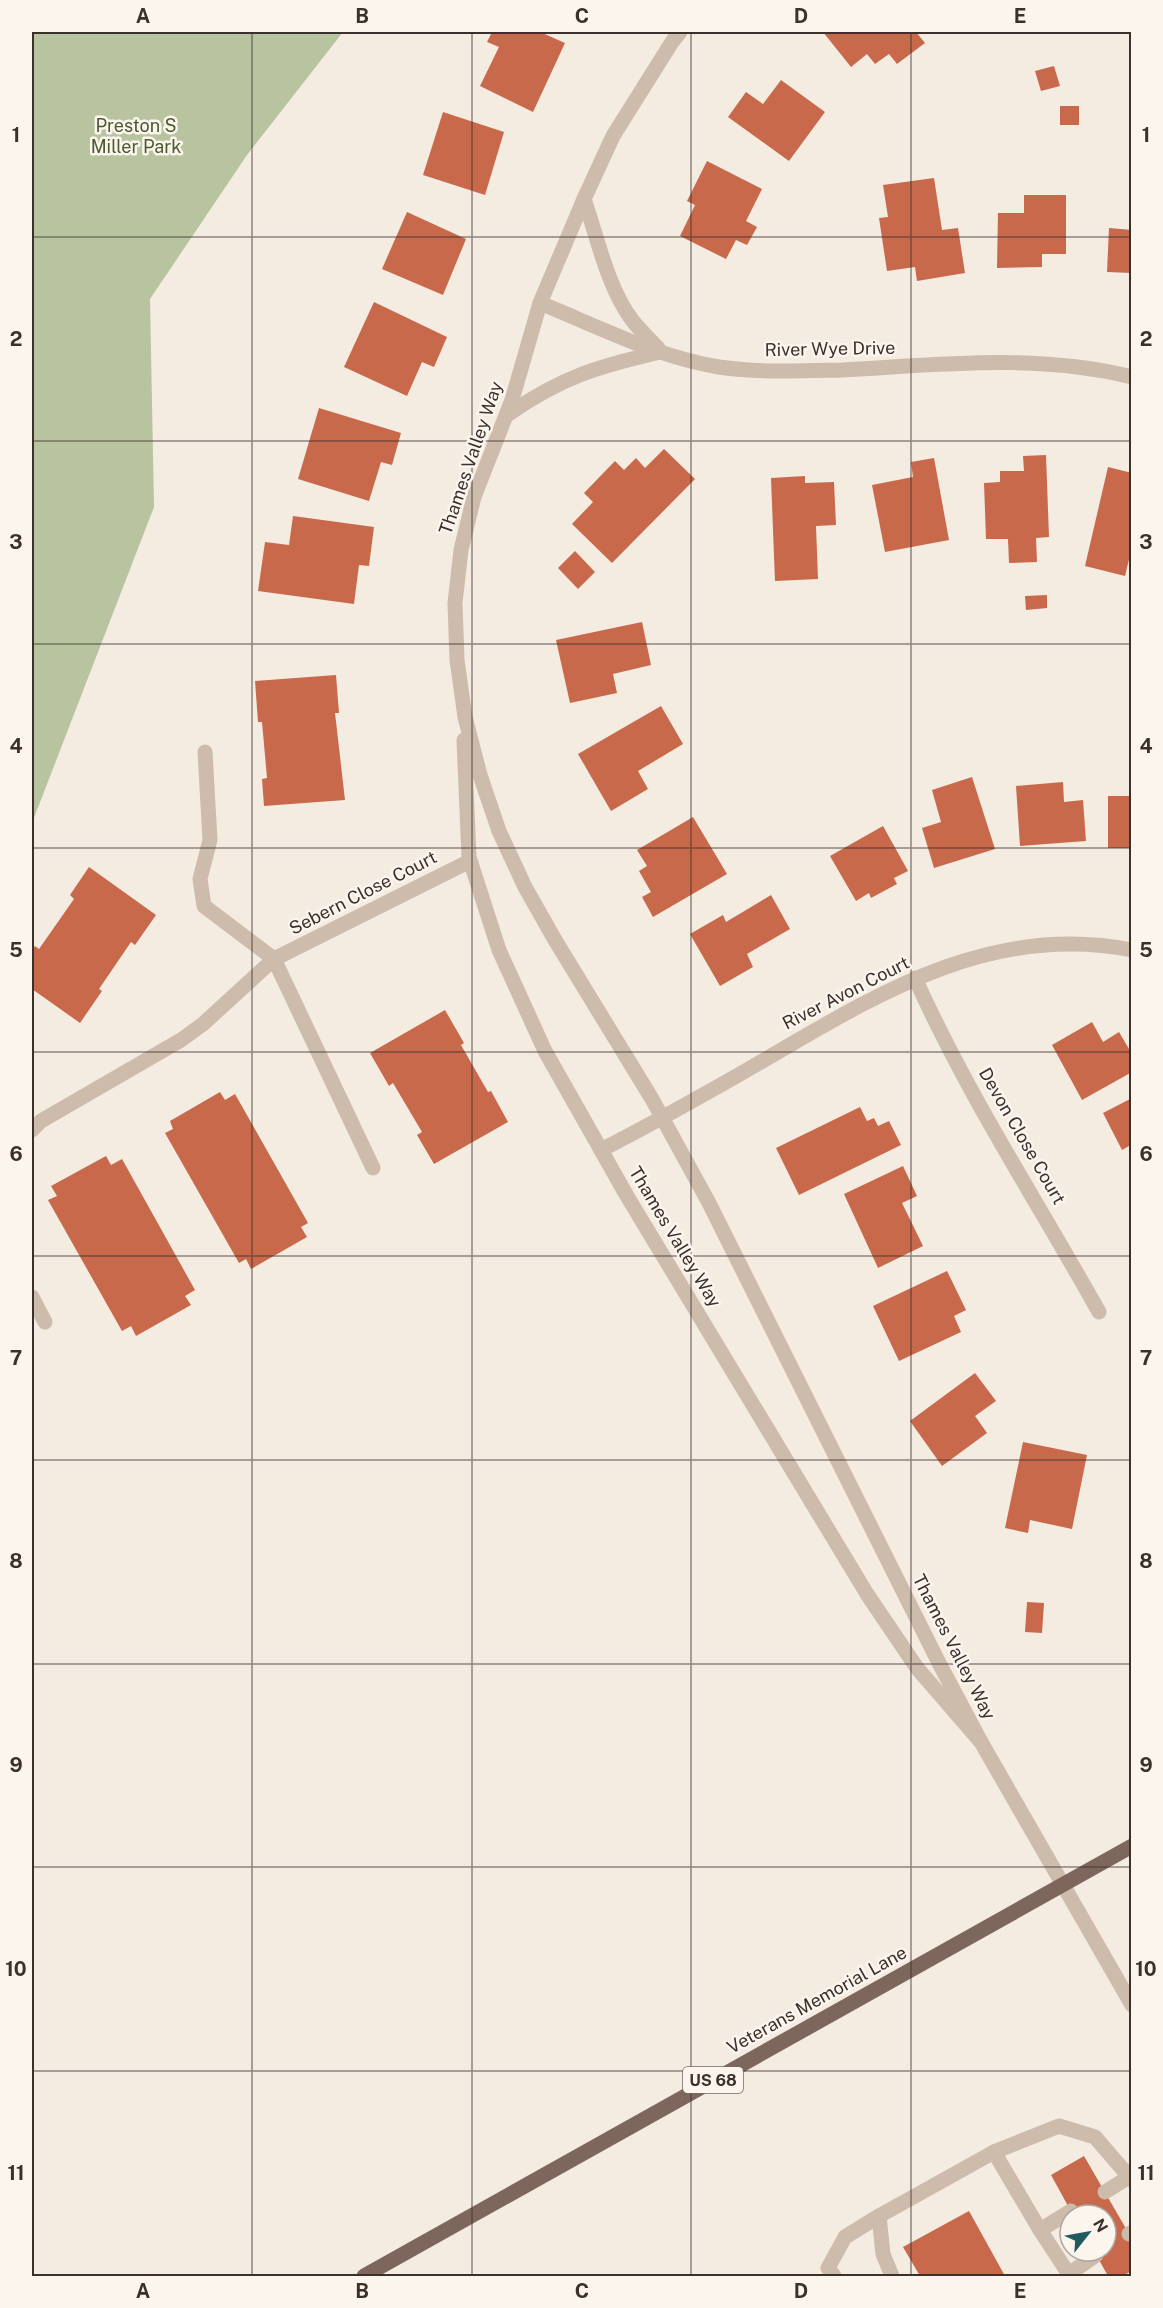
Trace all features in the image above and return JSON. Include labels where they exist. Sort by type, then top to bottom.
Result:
[{"type":"main road","name":"Veterans Memorial Lane","points":[[364,2277],[1131,1846]]},
{"type":"street","name":"Thames Valley Way","points":[[680,32],[613,136],[584,199],[540,303],[507,415],[474,497],[461,550],[455,603],[455,632],[463,701],[471,861],[483,905],[511,979],[545,1051],[601,1150],[889,1628],[942,1699],[981,1742]]},
{"type":"street","points":[[584,199],[620,299],[631,319],[662,352]]},
{"type":"street","name":"River Wye Drive","points":[[540,303],[662,352],[685,360],[720,367],[759,371],[801,371],[985,363],[1076,367],[1131,377]]},
{"type":"street","points":[[507,415],[551,386],[573,376],[610,363],[662,352]]},
{"type":"street","name":"Thames Valley Way","points":[[463,701],[480,775],[499,831],[525,887],[663,1118],[710,1203],[934,1654],[981,1742],[1131,2005]]},
{"type":"street","points":[[205,752],[210,840],[200,879],[204,906],[274,959],[373,1168]]},
{"type":"street","name":"Sebern Close Court","points":[[32,1130],[41,1121],[181,1040],[203,1024],[274,959],[471,861]]},
{"type":"street","name":"River Avon Court","points":[[601,1150],[663,1118],[830,1021],[915,978],[947,965],[987,954],[1029,947],[1072,945],[1131,950]]},
{"type":"street","name":"Devon Close Court","points":[[915,978],[933,1018],[991,1125],[1039,1204],[1099,1312]]},
{"type":"street","points":[[32,1297],[45,1322]]},
{"type":"street","points":[[834,2277],[828,2268],[845,2237],[994,2152],[1059,2126],[1095,2137],[1130,2178],[1105,2192]]},
{"type":"street","points":[[994,2152],[1069,2275],[1085,2263]]},
{"type":"street","points":[[879,2216],[883,2254],[892,2277]]},
{"type":"street","points":[[1040,2230],[1058,2219]]},
{"type":"green space","name":"Preston S Miller Park","points":[[32,32],[343,32],[247,155],[150,299],[154,507],[32,823]]},
{"type":"building","points":[[492,32],[540,32],[565,43],[533,112],[480,86],[499,47],[487,42]]},
{"type":"building","points":[[823,32],[916,32],[925,43],[897,64],[889,54],[875,64],[867,54],[851,67]]},
{"type":"building","points":[[1054,66],[1060,86],[1041,91],[1035,71]]},
{"type":"building","points":[[781,80],[825,112],[789,161],[728,117],[746,92],[763,104]]},
{"type":"building","points":[[1060,106],[1079,106],[1079,125],[1060,125]]},
{"type":"building","points":[[443,112],[504,132],[485,195],[423,175]]},
{"type":"building","points":[[707,161],[762,189],[746,221],[757,227],[747,245],[736,240],[726,259],[680,236],[695,205],[687,201]]},
{"type":"building","points":[[934,178],[942,230],[958,228],[965,273],[917,281],[915,267],[887,271],[879,218],[888,217],[883,185]]},
{"type":"building","points":[[1024,195],[1066,195],[1066,254],[1042,254],[1042,267],[997,268],[998,213],[1024,213]]},
{"type":"building","points":[[407,212],[466,239],[443,295],[382,269]]},
{"type":"building","points":[[1109,228],[1132,230],[1132,273],[1107,272]]},
{"type":"building","points":[[374,302],[447,337],[434,367],[422,362],[407,396],[344,367]]},
{"type":"building","points":[[319,408],[401,433],[392,465],[381,462],[369,501],[298,479]]},
{"type":"building","points":[[664,449],[695,479],[612,563],[572,524],[593,502],[584,493],[615,461],[624,470],[636,458],[645,468]]},
{"type":"building","points":[[1046,455],[1049,537],[1036,538],[1037,562],[1009,563],[1008,539],[986,539],[984,483],[1000,482],[1000,471],[1024,471],[1023,456]]},
{"type":"building","points":[[934,458],[949,540],[885,552],[872,485],[913,477],[911,462]]},
{"type":"building","points":[[1108,467],[1132,473],[1132,547],[1125,576],[1085,566]]},
{"type":"building","points":[[805,476],[805,483],[834,482],[836,525],[816,526],[818,579],[775,581],[771,478]]},
{"type":"building","points":[[293,516],[374,527],[369,566],[359,565],[354,604],[258,591],[265,542],[289,545]]},
{"type":"building","points":[[575,551],[595,572],[578,589],[558,568]]},
{"type":"building","points":[[1047,595],[1047,608],[1026,610],[1025,596]]},
{"type":"building","points":[[642,622],[651,665],[613,674],[617,693],[570,703],[556,640]]},
{"type":"building","points":[[336,675],[339,713],[335,713],[345,800],[264,806],[262,779],[267,778],[262,722],[258,722],[255,681]]},
{"type":"building","points":[[661,706],[683,744],[638,771],[648,789],[611,811],[578,754]]},
{"type":"building","points":[[972,777],[995,849],[934,868],[922,828],[941,822],[932,790]]},
{"type":"building","points":[[1063,782],[1064,802],[1083,800],[1086,841],[1020,846],[1016,786]]},
{"type":"building","points":[[1108,796],[1132,796],[1132,848],[1108,848]]},
{"type":"building","points":[[693,817],[727,874],[653,917],[642,897],[651,892],[639,871],[647,866],[637,850]]},
{"type":"building","points":[[883,826],[908,871],[894,878],[897,884],[871,898],[869,893],[856,901],[830,856]]},
{"type":"building","points":[[89,867],[156,915],[135,945],[131,942],[99,989],[102,991],[80,1023],[32,989],[32,951],[35,946],[39,949],[74,899],[70,895]]},
{"type":"building","points":[[771,895],[790,929],[747,954],[753,967],[720,986],[690,934],[723,915],[726,922]]},
{"type":"building","points":[[445,1010],[464,1043],[461,1045],[508,1122],[434,1164],[417,1135],[422,1132],[393,1083],[389,1086],[370,1053]]},
{"type":"building","points":[[1092,1022],[1103,1042],[1119,1032],[1132,1054],[1132,1072],[1082,1100],[1052,1045]]},
{"type":"building","points":[[220,1092],[225,1100],[235,1094],[308,1223],[301,1227],[307,1237],[251,1269],[246,1259],[239,1263],[165,1133],[173,1129],[170,1121]]},
{"type":"building","points":[[1132,1098],[1132,1151],[1129,1146],[1122,1150],[1103,1113]]},
{"type":"building","points":[[860,1107],[867,1121],[874,1118],[878,1126],[889,1121],[901,1145],[799,1195],[776,1148]]},
{"type":"building","points":[[106,1156],[111,1165],[122,1159],[195,1290],[185,1296],[191,1305],[136,1336],[131,1326],[122,1331],[48,1200],[57,1196],[51,1186]]},
{"type":"building","points":[[903,1166],[917,1196],[902,1203],[923,1246],[878,1268],[844,1194]]},
{"type":"building","points":[[947,1271],[966,1310],[954,1316],[961,1332],[899,1361],[873,1306]]},
{"type":"building","points":[[975,1373],[996,1401],[975,1416],[987,1433],[942,1466],[910,1421]]},
{"type":"building","points":[[1023,1442],[1087,1455],[1072,1529],[1030,1520],[1028,1533],[1005,1528]]},
{"type":"building","points":[[1027,1602],[1044,1603],[1042,1633],[1025,1632]]},
{"type":"building","points":[[1084,2156],[1111,2203],[1066,2203],[1051,2175]]},
{"type":"building","points":[[969,2211],[1005,2276],[920,2276],[903,2247]]},
{"type":"building","points":[[1118,2215],[1132,2239],[1132,2271],[1122,2276],[1108,2276],[1101,2263],[1118,2263]]}]
